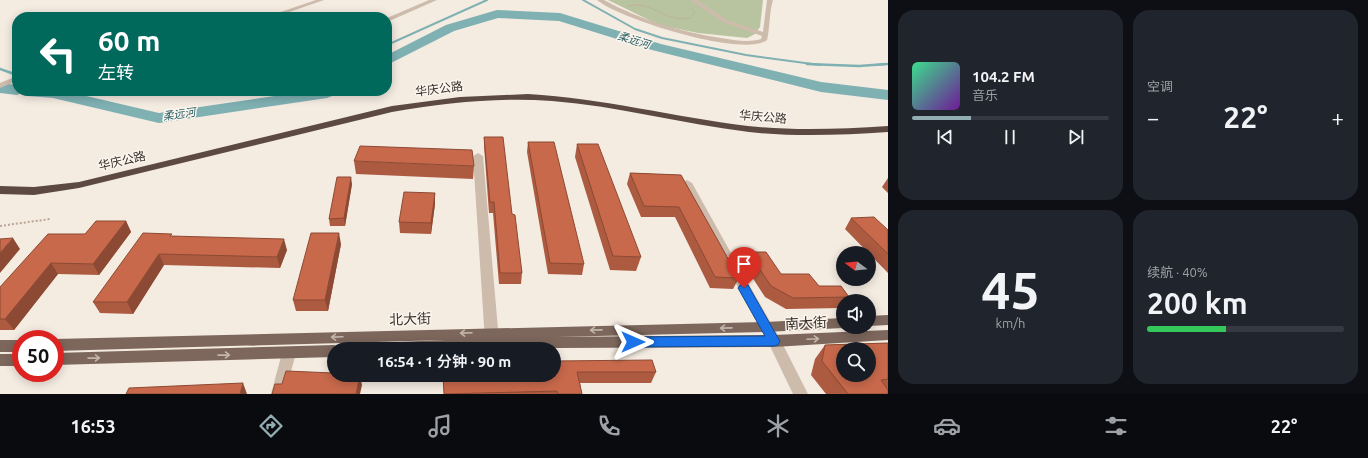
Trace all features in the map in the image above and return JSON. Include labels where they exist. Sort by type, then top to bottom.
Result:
[{"type":"highway","name":"华庆公路","points":[[0,187],[38,187],[79,181],[390,108],[434,100],[476,96],[520,95],[574,98],[725,124],[767,128],[828,130],[888,127]]},
{"type":"highway","name":"华庆公路","points":[[0,190],[40,190],[79,185],[392,109],[469,98],[520,97],[574,100],[718,125],[768,131],[814,133],[888,127]]},
{"type":"main road","points":[[876,321],[888,320]]},
{"type":"main road","name":"南大街","points":[[765,327],[836,323]]},
{"type":"main road","name":"北大街","points":[[64,345],[492,338],[765,327]]},
{"type":"main road","name":"南大街","points":[[774,341],[888,335]]},
{"type":"main road","name":"北大街","points":[[448,342],[492,338],[774,341]]},
{"type":"main road","points":[[0,346],[12,346]]},
{"type":"main road","points":[[64,359],[327,351]]},
{"type":"main road","points":[[0,360],[12,360]]},
{"type":"street","points":[[284,12],[321,0]]},
{"type":"street","points":[[392,18],[434,0]]},
{"type":"street","points":[[600,0],[649,24],[694,36],[749,43],[764,40],[766,35],[766,19],[770,0]]},
{"type":"street","points":[[693,0],[725,22],[766,35]]},
{"type":"street","points":[[0,85],[12,79]]},
{"type":"street","points":[[478,156],[492,338]]},
{"type":"street","points":[[687,183],[774,341],[800,394]]},
{"type":"street","points":[[278,394],[289,353]]},
{"type":"path","points":[[624,8],[632,4],[642,3],[682,19],[691,18],[696,13],[690,8],[692,6],[701,5]]},
{"type":"path","points":[[0,226],[50,219]]},
{"type":"green space","points":[[608,0],[763,0],[760,27],[755,34],[747,38],[698,33],[659,25]]},
{"type":"building","points":[[484,137],[503,137],[512,214],[515,215],[522,273],[500,273],[494,202],[490,202]]},
{"type":"building","points":[[528,142],[554,142],[584,264],[550,263]]},
{"type":"building","points":[[577,144],[598,144],[641,257],[613,256]]},
{"type":"building","points":[[360,146],[472,150],[474,166],[354,161]]},
{"type":"building","points":[[630,173],[681,175],[739,278],[715,277],[679,207],[644,206]]},
{"type":"building","points":[[337,177],[351,177],[344,218],[329,219]]},
{"type":"building","points":[[404,192],[435,193],[431,223],[399,222]]},
{"type":"building","points":[[874,217],[888,230],[888,254],[851,218]]},
{"type":"building","points":[[96,221],[126,221],[93,264],[51,263],[5,319],[0,319],[0,287],[48,234],[85,234]]},
{"type":"building","points":[[143,233],[172,234],[170,236],[284,239],[277,257],[159,254],[127,302],[93,302]]},
{"type":"building","points":[[311,233],[339,233],[325,300],[293,300]]},
{"type":"building","points":[[13,238],[0,253],[0,239]]},
{"type":"building","points":[[748,252],[766,252],[781,274],[809,274],[819,286],[841,286],[847,294],[836,294],[836,297],[793,298],[771,286]]},
{"type":"building","points":[[876,343],[888,343],[888,379],[881,380],[888,390],[888,394],[848,394],[839,382],[876,382]]},
{"type":"building","points":[[825,345],[836,345],[836,379],[822,361]]},
{"type":"building","points":[[652,360],[656,372],[577,372],[582,394],[558,394],[557,391],[444,394],[443,382],[561,382],[561,361]]},
{"type":"building","points":[[286,371],[327,373],[327,382],[359,382],[356,394],[272,394],[275,384],[282,384]]},
{"type":"building","points":[[243,383],[240,394],[126,394],[129,388]]},
{"type":"waterway","points":[[392,43],[487,0]]},
{"type":"waterway","points":[[583,0],[635,29],[662,38],[746,55],[815,64]]},
{"type":"waterway","name":"柔远河","points":[[392,58],[450,28],[497,14],[560,17],[657,47],[821,87],[888,95]]},
{"type":"waterway","points":[[807,64],[815,64]]},
{"type":"waterway","points":[[815,64],[859,66],[887,64]]},
{"type":"waterway","points":[[815,64],[820,65]]},
{"type":"waterway","points":[[874,65],[888,64]]},
{"type":"waterway","points":[[0,69],[12,73]]},
{"type":"waterway","name":"柔远河","points":[[0,88],[12,89]]},
{"type":"waterway","name":"柔远河","points":[[66,96],[159,118],[307,96]]},
{"type":"route","points":[[633,342],[774,341],[744,288]]}]
